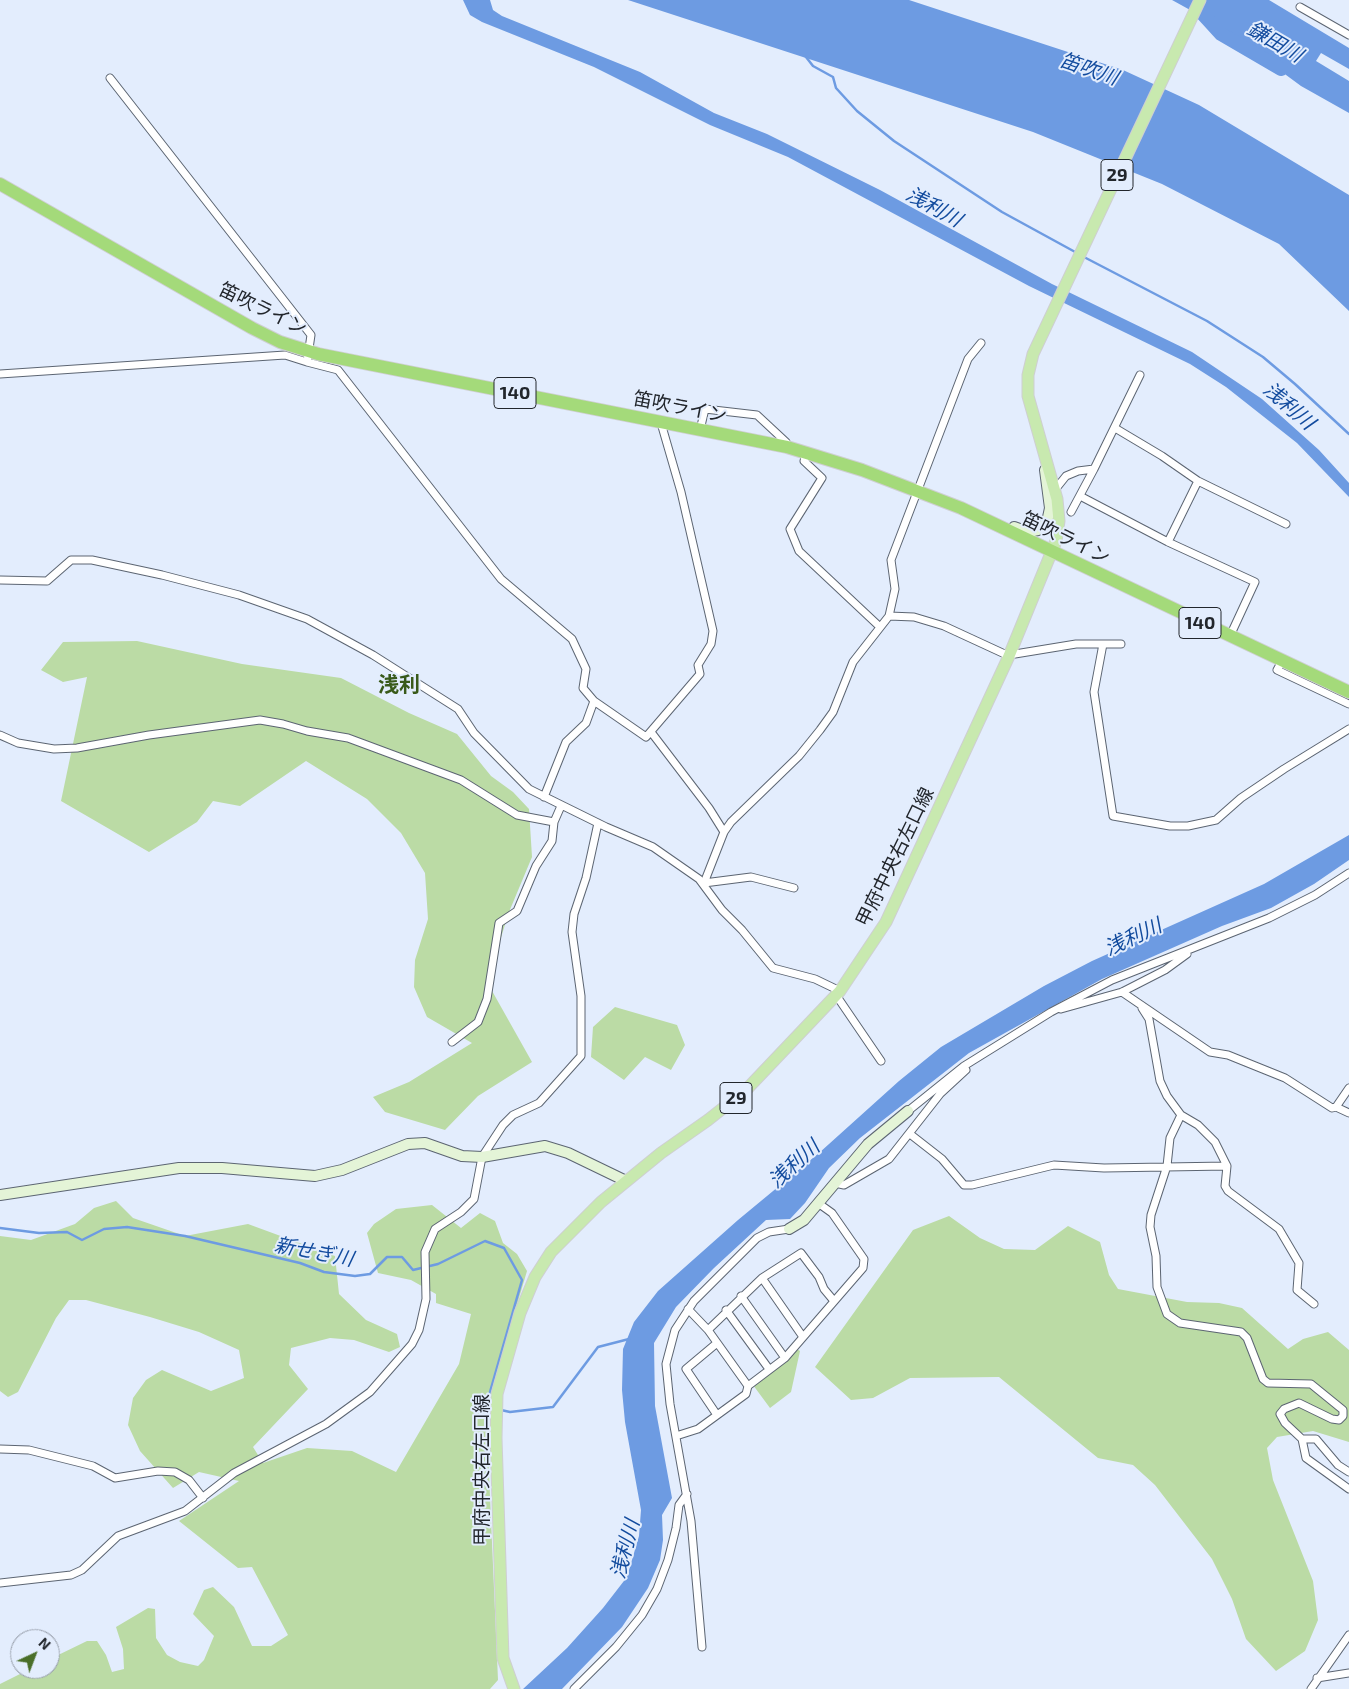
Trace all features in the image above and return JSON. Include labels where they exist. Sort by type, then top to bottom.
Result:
[{"type":"highway","name":"笛吹ライン","points":[[0,184],[252,328],[308,357],[700,430],[806,453],[919,491],[961,508],[1229,637],[1349,692]]},
{"type":"main road","name":"甲府中央右左口線","points":[[511,1687],[503,1658],[496,1438],[497,1394],[520,1313],[534,1277],[551,1252],[601,1202],[746,1090],[838,993],[886,922],[904,887],[1009,654],[1052,553],[1059,521],[1054,491],[1030,408],[1028,386],[1033,354],[1200,0]]},
{"type":"street","points":[[1300,7],[1349,35]]},
{"type":"street","points":[[110,78],[310,335],[308,357]]},
{"type":"street","points":[[704,883],[724,832],[799,756],[820,730],[833,712],[853,662],[889,616],[895,589],[891,560],[968,359],[981,343]]},
{"type":"street","points":[[0,374],[285,355],[308,357],[338,370],[501,579],[572,639],[586,669],[583,688],[594,701],[646,737],[700,674],[698,665],[711,644],[713,630],[681,492],[662,423]]},
{"type":"street","points":[[1071,512],[1115,428],[1140,375]]},
{"type":"street","points":[[700,430],[706,409],[757,414],[786,442],[787,448]]},
{"type":"street","points":[[1115,428],[1162,456],[1198,481],[1286,524]]},
{"type":"street","points":[[806,453],[804,461],[822,478],[790,529],[799,551],[880,627]]},
{"type":"street","points":[[961,508],[1000,520],[1020,530],[1028,532],[1038,530],[1047,522],[1050,508],[1044,460]]},
{"type":"street","points":[[1054,491],[1066,476],[1078,471],[1094,469]]},
{"type":"street","points":[[1168,542],[1198,481]]},
{"type":"street","points":[[1080,496],[1168,542],[1255,582],[1229,637]]},
{"type":"street","points":[[0,580],[47,581],[71,560],[92,560],[162,575],[239,595],[307,619],[372,655],[458,709],[474,733],[529,789],[561,806],[653,847],[704,883],[722,910],[742,930],[773,968],[815,979],[838,993],[881,1061]]},
{"type":"street","points":[[889,616],[914,617],[944,626],[1009,654],[1076,644],[1120,644]]},
{"type":"street","points":[[1103,644],[1094,692],[1113,816],[1170,826],[1188,826],[1216,820],[1242,798],[1277,774],[1349,729]]},
{"type":"street","points":[[1282,661],[1277,670],[1349,704]]},
{"type":"street","points":[[544,797],[566,742],[586,723],[594,701]]},
{"type":"street","points":[[0,735],[33,747],[62,749],[260,720],[348,738],[462,780],[517,815],[554,822]]},
{"type":"street","points":[[651,732],[709,808],[724,832]]},
{"type":"street","points":[[452,1042],[478,1022],[487,999],[499,923],[517,911],[536,866],[552,841],[554,822],[561,806]]},
{"type":"street","points":[[0,1583],[71,1575],[82,1570],[118,1536],[166,1520],[186,1511],[234,1473],[326,1424],[370,1392],[412,1344],[418,1330],[426,1299],[424,1252],[435,1229],[461,1212],[474,1198],[482,1157],[503,1125],[513,1115],[539,1103],[581,1056],[580,981],[572,932],[574,914],[586,878],[598,823]]},
{"type":"street","points":[[702,1647],[687,1494],[670,1404],[666,1364],[675,1330],[688,1309],[758,1238],[769,1232],[789,1229],[804,1220],[868,1144],[964,1066],[1050,1012],[1112,980],[1269,918],[1315,895],[1349,873]]},
{"type":"street","points":[[704,883],[751,877],[794,888]]},
{"type":"street","points":[[1050,1012],[1083,1005],[1122,992],[1165,970],[1198,946]]},
{"type":"street","points":[[1122,992],[1142,1008],[1210,1052],[1228,1055],[1285,1078],[1332,1108],[1336,1107],[1349,1113]]},
{"type":"street","points":[[1142,1008],[1149,1019],[1160,1081],[1181,1115],[1198,1125],[1215,1142],[1227,1166],[1225,1186],[1228,1191],[1278,1229],[1299,1263],[1297,1290],[1314,1304]]},
{"type":"street","points":[[835,1183],[844,1185],[889,1160],[940,1094],[966,1070],[964,1066]]},
{"type":"street","points":[[1336,1107],[1349,1088]]},
{"type":"street","points":[[1181,1115],[1170,1138],[1167,1166],[1151,1215],[1150,1227],[1156,1256],[1157,1287],[1167,1314],[1180,1323],[1236,1329],[1247,1338],[1263,1379],[1268,1383],[1311,1384],[1343,1410],[1343,1416],[1339,1420],[1332,1419],[1299,1403],[1284,1409],[1280,1414],[1285,1423],[1302,1439],[1306,1458],[1349,1489]]},
{"type":"street","points":[[910,1134],[942,1159],[964,1185],[972,1185],[1054,1164],[1104,1168],[1227,1166]]},
{"type":"street","points":[[0,1195],[179,1168],[222,1168],[315,1176],[342,1170],[408,1144],[426,1143],[462,1156],[482,1157],[545,1146],[568,1153],[626,1181]]},
{"type":"street","points":[[676,1436],[698,1429],[746,1394],[748,1386],[785,1358],[863,1268],[864,1259],[832,1213],[818,1203]]},
{"type":"street","points":[[708,1330],[726,1310],[762,1278],[801,1253],[819,1278],[824,1290],[834,1301]]},
{"type":"street","points":[[762,1278],[803,1336]]},
{"type":"street","points":[[742,1296],[785,1358]]},
{"type":"street","points":[[688,1309],[708,1330],[748,1386]]},
{"type":"street","points":[[726,1310],[770,1370]]},
{"type":"street","points":[[717,1343],[686,1369],[717,1415]]},
{"type":"street","points":[[1302,1439],[1316,1439],[1338,1464],[1349,1472]]},
{"type":"street","points":[[0,1449],[29,1450],[93,1466],[115,1478],[158,1471],[175,1472],[189,1480],[203,1498]]},
{"type":"street","points":[[574,1689],[616,1647],[642,1614],[657,1589],[668,1560],[676,1528],[679,1505],[687,1494]]},
{"type":"street","points":[[1311,1689],[1349,1635]]},
{"type":"street","points":[[1317,1678],[1349,1673]]},
{"type":"green space","points":[[137,641],[242,664],[341,678],[409,713],[457,734],[491,776],[513,792],[529,809],[532,857],[509,912],[487,982],[532,1062],[478,1096],[445,1130],[385,1112],[373,1097],[409,1082],[472,1043],[427,1017],[414,987],[415,960],[428,919],[425,873],[401,833],[367,799],[306,761],[240,806],[213,801],[197,822],[149,852],[61,801],[87,677],[63,682],[41,670],[63,642]]},
{"type":"green space","points":[[615,1007],[677,1025],[685,1045],[671,1070],[645,1057],[624,1080],[591,1057],[593,1027]]},
{"type":"green space","points":[[116,1201],[133,1218],[185,1236],[248,1224],[335,1256],[339,1294],[366,1320],[397,1334],[400,1347],[389,1352],[354,1340],[330,1338],[291,1348],[289,1365],[308,1389],[253,1447],[263,1463],[307,1448],[352,1451],[396,1472],[459,1364],[471,1314],[436,1303],[436,1294],[411,1280],[378,1273],[367,1233],[374,1224],[396,1209],[432,1205],[461,1228],[480,1213],[495,1221],[503,1243],[517,1254],[527,1271],[484,1415],[488,1451],[498,1680],[490,1689],[0,1689],[0,1684],[10,1679],[60,1679],[60,1654],[87,1641],[97,1641],[106,1655],[112,1672],[124,1669],[123,1649],[116,1627],[148,1608],[155,1609],[156,1638],[167,1655],[180,1662],[198,1666],[204,1660],[214,1636],[193,1614],[204,1590],[213,1587],[234,1607],[252,1646],[271,1646],[288,1635],[252,1567],[238,1568],[179,1521],[239,1481],[199,1472],[173,1488],[140,1451],[128,1425],[133,1398],[146,1380],[162,1370],[211,1391],[244,1378],[239,1350],[199,1332],[150,1317],[86,1300],[69,1300],[56,1318],[18,1392],[8,1397],[0,1391],[0,1236],[31,1240],[75,1224],[94,1208]]},
{"type":"green space","points":[[949,1216],[980,1238],[1004,1249],[1035,1250],[1068,1226],[1100,1242],[1109,1275],[1118,1289],[1187,1302],[1219,1303],[1242,1308],[1288,1349],[1303,1339],[1328,1332],[1349,1350],[1349,1442],[1313,1431],[1277,1437],[1267,1448],[1273,1480],[1313,1581],[1318,1620],[1305,1651],[1276,1671],[1246,1639],[1232,1599],[1212,1559],[1155,1485],[1133,1465],[1098,1458],[999,1377],[910,1378],[873,1398],[851,1400],[815,1367],[913,1230]]},
{"type":"green space","points":[[797,1349],[800,1351],[791,1392],[770,1408],[753,1385]]},
{"type":"water","points":[[463,0],[490,0],[493,10],[502,16],[640,72],[714,113],[767,134],[880,190],[1052,284],[1192,352],[1262,399],[1319,450],[1349,483],[1349,497],[1297,443],[1226,387],[1190,364],[1029,286],[788,157],[710,125],[594,67],[482,22],[470,15]]},
{"type":"water","name":"笛吹川","points":[[628,0],[909,0],[1123,70],[1199,105],[1349,195],[1349,311],[1279,244],[1162,184],[1033,132]]},
{"type":"water","points":[[1172,0],[1269,0],[1349,48],[1349,69],[1321,53],[1316,61],[1349,81],[1349,113],[1301,86],[1221,27]]},
{"type":"water","points":[[1349,835],[1349,860],[1314,884],[1271,908],[1222,926],[1102,979],[969,1053],[860,1138],[829,1168],[805,1203],[790,1219],[766,1220],[714,1268],[676,1307],[654,1343],[655,1406],[672,1498],[662,1515],[663,1540],[660,1560],[648,1588],[622,1627],[562,1689],[523,1689],[567,1648],[603,1608],[627,1577],[639,1536],[641,1510],[625,1422],[622,1390],[623,1349],[634,1322],[658,1291],[738,1220],[819,1153],[899,1081],[941,1047],[1044,986],[1092,961],[1264,884]]},
{"type":"waterway","name":"鎌田川","points":[[1190,0],[1221,34],[1281,69]]},
{"type":"waterway","points":[[806,57],[813,66],[833,77],[836,88],[857,111],[894,141],[1002,212],[1077,253]]},
{"type":"waterway","name":"浅利川","points":[[1082,256],[1207,321],[1263,357],[1349,434]]},
{"type":"waterway","name":"新せぎ川","points":[[0,1228],[39,1233],[67,1232],[82,1240],[104,1229],[127,1227],[185,1236],[300,1263],[324,1272],[355,1276],[370,1274],[387,1257],[402,1257],[413,1270],[438,1264],[485,1241],[504,1248],[522,1280],[486,1406],[493,1408]]},
{"type":"waterway","name":"新せぎ川","points":[[501,1410],[510,1412],[553,1407],[598,1347],[629,1339]]},
{"type":"district","name":"浅利","points":[[399,685]]}]
